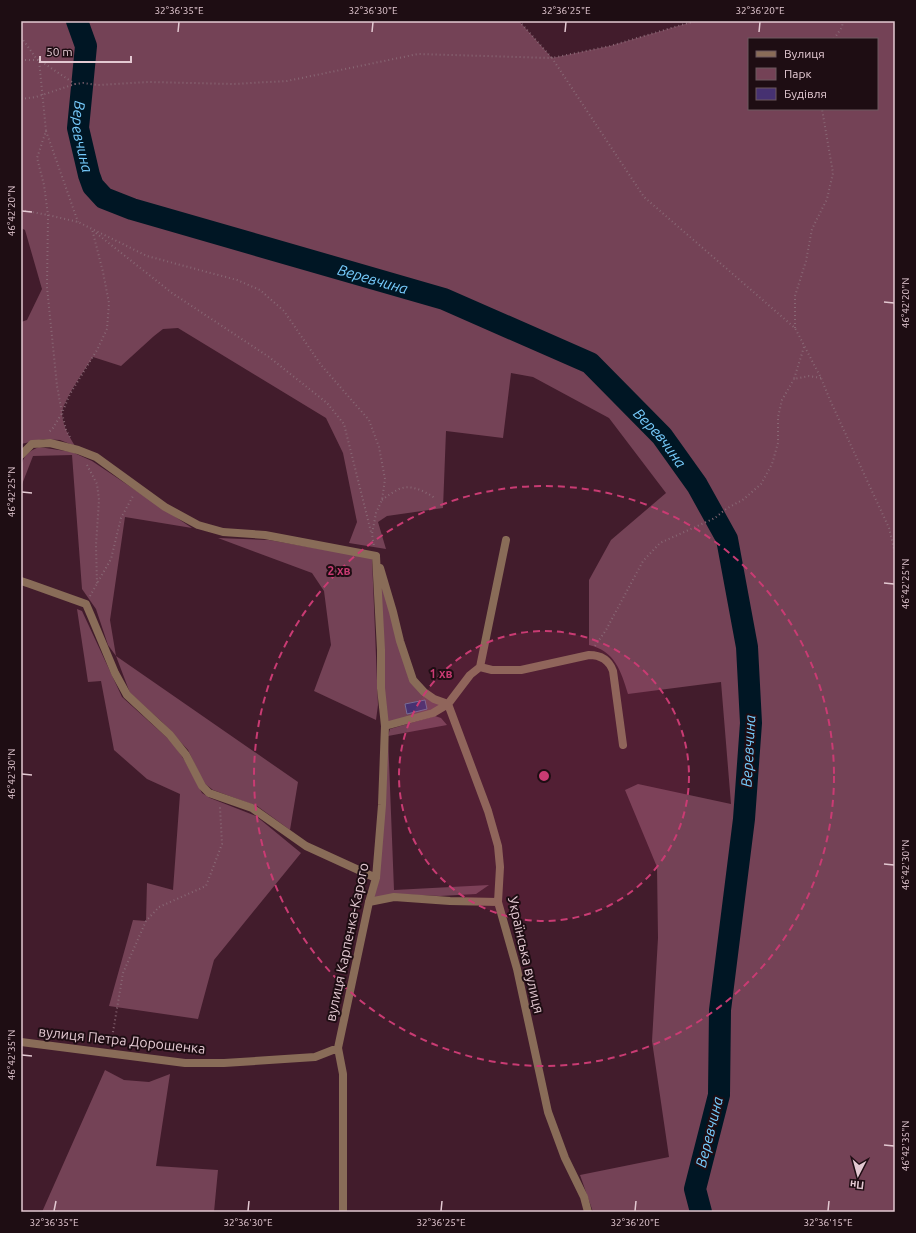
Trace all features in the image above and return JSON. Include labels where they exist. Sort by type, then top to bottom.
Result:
[{"type":"street","points":[[22,452],[32,444],[50,443],[78,450],[96,457],[165,507],[198,525],[223,532],[265,535],[376,556],[400,641],[413,680],[424,692],[434,699],[448,704]]},
{"type":"street","points":[[385,726],[433,713],[448,704],[470,675],[480,667],[506,540]]},
{"type":"street","name":"вулиця Карпенка-Карого","points":[[343,1212],[343,1074],[338,1048],[369,902],[376,878],[382,805],[385,726],[381,688],[381,650],[376,556]]},
{"type":"street","points":[[21,582],[86,604],[115,673],[127,695],[170,735],[186,755],[202,786],[209,793],[252,808],[306,846],[376,878]]},
{"type":"street","points":[[480,667],[492,670],[521,670],[589,655],[595,655],[605,659],[610,663],[613,671],[623,744]]},
{"type":"street","name":"Українська вулиця","points":[[448,704],[488,810],[498,846],[500,867],[498,902],[517,969],[548,1112],[565,1158],[584,1198],[588,1212]]},
{"type":"street","points":[[369,902],[394,897],[450,902],[498,902]]},
{"type":"street","name":"вулиця Петра Дорошенка","points":[[21,1042],[185,1063],[224,1063],[315,1057],[338,1048]]},
{"type":"path","points":[[519,21],[552,58],[644,197],[794,328],[821,378],[889,528],[895,553]]},
{"type":"path","points":[[21,99],[36,97],[75,84],[83,83],[98,85],[149,82],[233,84],[288,80],[418,54],[552,58],[610,46],[695,21]]},
{"type":"path","points":[[835,38],[842,27],[843,21]]},
{"type":"path","points":[[21,37],[36,58],[75,84]]},
{"type":"path","points":[[21,60],[39,60]]},
{"type":"path","points":[[39,60],[46,131],[78,222]]},
{"type":"path","points":[[794,328],[795,296],[806,261],[812,229],[827,199],[833,173],[822,110]]},
{"type":"path","points":[[46,131],[37,158],[44,185],[48,215],[47,288],[57,386],[66,430],[97,484],[99,500],[96,545],[97,585]]},
{"type":"path","points":[[21,210],[78,222],[147,256],[237,280],[260,290],[284,311],[321,365],[369,420],[379,447],[385,479],[382,500],[376,513],[372,534]]},
{"type":"path","points":[[32,444],[45,436],[53,428],[62,413],[70,394],[97,350],[106,329],[109,303],[92,230]]},
{"type":"path","points":[[92,230],[172,293],[269,357],[327,403],[344,424],[372,534],[376,556]]},
{"type":"path","points":[[589,655],[606,630],[643,561],[660,543],[715,518],[726,509],[744,499],[761,484],[772,464],[778,443],[778,416],[782,400],[794,379],[804,347]]},
{"type":"path","points":[[794,379],[808,376],[821,378]]},
{"type":"path","points":[[86,604],[111,559],[121,518],[138,488]]},
{"type":"path","points":[[382,500],[400,488],[412,488],[424,491],[434,498]]},
{"type":"path","points":[[110,1053],[123,973],[146,922],[159,907],[206,886],[222,844],[219,797]]},
{"type":"green space","points":[[21,21],[519,21],[552,58],[610,46],[695,21],[895,21],[895,1212],[593,1212],[580,1175],[669,1157],[652,1041],[658,938],[657,867],[625,790],[638,784],[731,804],[721,682],[628,694],[623,677],[616,663],[605,652],[589,645],[589,580],[611,540],[666,493],[609,418],[533,377],[511,373],[503,438],[446,431],[443,508],[387,516],[378,522],[386,549],[349,543],[357,522],[343,453],[326,418],[178,328],[163,329],[121,366],[93,357],[74,386],[65,402],[63,409],[62,414],[65,427],[75,446],[60,440],[44,439],[21,444],[21,322],[27,320],[42,289],[25,230],[21,228]]},
{"type":"green space","points":[[39,447],[72,452],[92,461],[192,528],[125,517],[110,620],[116,656],[108,645],[96,609],[82,589],[72,455],[33,456],[21,487],[21,468],[24,458],[32,450]]},
{"type":"green space","points":[[218,538],[269,540],[372,558],[378,705],[376,720],[314,691],[331,645],[324,591],[312,573]]},
{"type":"green space","points":[[379,574],[409,679],[442,704],[433,710],[387,724],[384,691]]},
{"type":"green space","points":[[77,609],[82,611],[122,697],[173,743],[185,761],[202,793],[210,798],[256,816],[301,853],[214,960],[198,1019],[109,1006],[133,920],[146,921],[147,883],[173,890],[180,794],[147,779],[114,750],[101,681],[88,682]]},
{"type":"green space","points":[[116,656],[298,782],[290,830],[257,806],[213,790],[204,783],[188,750],[162,722],[130,693]]},
{"type":"green space","points":[[435,716],[441,718],[447,725],[388,736],[390,729]]},
{"type":"green space","points":[[388,736],[394,890],[489,885],[476,894],[440,896],[392,894],[374,898]]},
{"type":"green space","points":[[105,1070],[124,1080],[149,1082],[170,1074],[156,1166],[218,1170],[214,1212],[42,1212]]},
{"type":"building","points":[[425,700],[427,709],[407,714],[405,704]]},
{"type":"waterway","name":"Веревчина","points":[[77,21],[86,46],[78,128],[93,186],[104,198],[132,209],[444,299],[590,363],[662,436],[697,485],[727,539],[747,647],[751,723],[744,819],[720,1010],[719,1095],[695,1189],[701,1212]]}]
